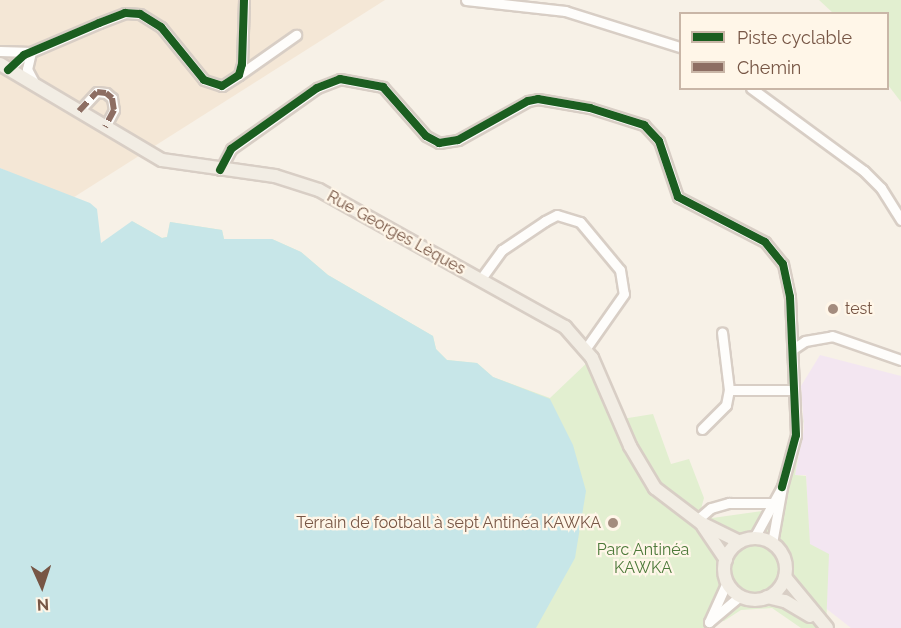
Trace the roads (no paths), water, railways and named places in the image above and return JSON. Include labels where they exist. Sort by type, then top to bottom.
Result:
[{"type":"main road","name":"Rue Georges Lèques","points":[[4,67],[170,163],[306,185],[565,327],[586,348],[642,471],[664,497],[699,521],[740,542]]},
{"type":"main road","name":"Rue Georges Lèques","points":[[699,521],[726,560]]},
{"type":"main road","points":[[754,538],[772,543],[784,558],[785,577],[827,627],[785,601],[767,597],[740,596],[727,582],[726,560],[740,542],[754,538]]},
{"type":"main road","points":[[767,597],[785,577]]},
{"type":"street","points":[[239,75],[244,0]]},
{"type":"street","points":[[466,0],[565,11],[679,46]]},
{"type":"street","points":[[4,67],[31,52],[115,17],[140,14],[160,27],[204,80],[222,86],[296,35]]},
{"type":"street","points":[[0,51],[31,52]]},
{"type":"street","points":[[31,52],[27,69],[36,86]]},
{"type":"street","points":[[220,170],[231,149],[308,93],[340,79],[383,87],[426,136],[439,143],[458,140],[528,101],[538,99],[634,120],[652,131],[659,141],[678,197],[753,235],[776,252],[788,279],[796,435],[782,487],[772,543]]},
{"type":"street","points":[[755,90],[864,171],[894,205],[901,220]]},
{"type":"street","points":[[79,111],[97,92],[106,93],[112,98],[114,110],[105,127]]},
{"type":"street","points":[[480,280],[502,250],[545,221],[557,215],[580,222],[620,270],[624,294],[586,348]]},
{"type":"street","points":[[702,429],[719,415],[729,390],[722,332]]},
{"type":"street","points":[[793,349],[805,341],[832,336],[901,360]]},
{"type":"street","points":[[729,390],[794,390]]},
{"type":"street","points":[[754,538],[782,487]]},
{"type":"street","points":[[699,521],[711,507],[729,502],[775,503]]},
{"type":"street","points":[[707,625],[727,582]]},
{"type":"street","points":[[707,625],[740,596]]},
{"type":"water","points":[[0,168],[90,203],[97,209],[101,243],[132,221],[162,238],[167,237],[170,222],[222,230],[224,239],[272,239],[301,252],[328,275],[433,336],[436,349],[447,360],[477,363],[493,377],[550,399],[573,445],[586,491],[575,558],[536,628],[0,628]]},
{"type":"place","name":"test","points":[[833,309]]},
{"type":"place","name":"Terrain de football à sept Antinéa KAWKA","points":[[613,523]]},
{"type":"park label","name":"Parc Antinéa KAWKA","points":[[643,559]]}]
